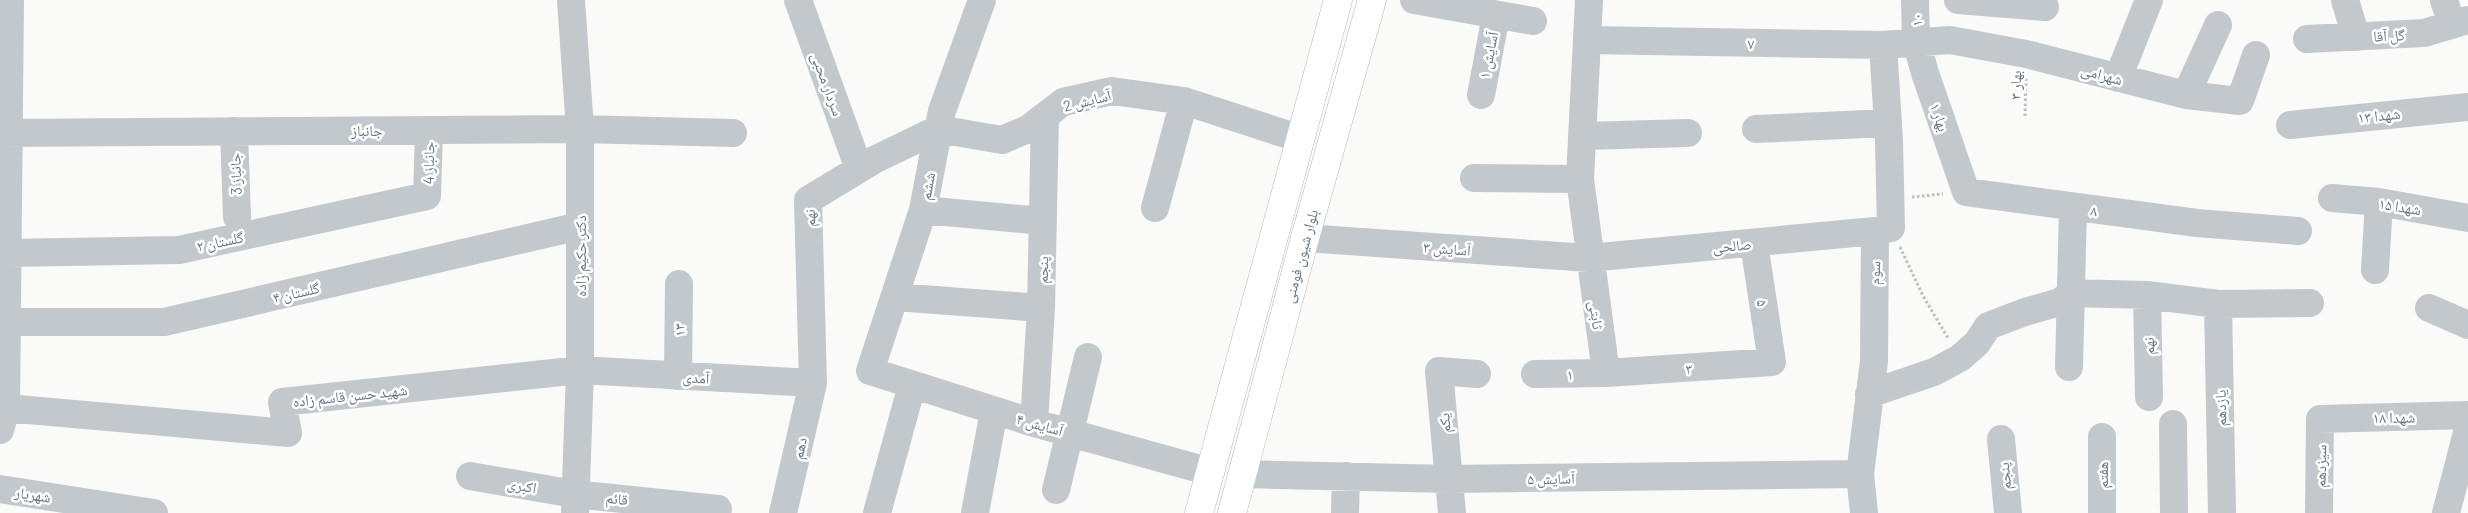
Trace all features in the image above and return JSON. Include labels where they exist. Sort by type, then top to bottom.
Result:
[{"type":"main road","name":"بلوار شیون فومنی","points":[[1199,513],[1338,0]]},
{"type":"main road","name":"بلوار شیون فومنی","points":[[1232,513],[1305,238],[1372,0]]},
{"type":"street","points":[[3,419],[3,353],[7,322],[8,253],[5,133],[10,0]]},
{"type":"street","name":"دکتر حکیم زاده","points":[[571,0],[580,129],[580,370],[574,503]]},
{"type":"street","name":"سردار محبی","points":[[798,0],[859,169]]},
{"type":"street","name":"ششم","points":[[870,371],[896,297],[923,210],[942,111],[982,0]]},
{"type":"street","name":"آسایش ۱","points":[[1414,0],[1532,21]]},
{"type":"street","points":[[1589,0],[1580,179],[1589,258]]},
{"type":"street","name":"۱۰","points":[[1915,0],[1916,41]]},
{"type":"street","points":[[1958,0],[2045,7]]},
{"type":"street","points":[[2118,78],[2149,0]]},
{"type":"street","points":[[2344,0],[2356,37]]},
{"type":"street","name":"آسایش ۱","points":[[1481,95],[1496,15]]},
{"type":"street","name":"گل آقا","points":[[2307,39],[2424,33],[2455,15]]},
{"type":"street","points":[[2186,95],[2218,25]]},
{"type":"street","name":"۷","points":[[1587,40],[1883,45],[1916,41]]},
{"type":"street","name":"شهرامی","points":[[1916,41],[1950,40],[2026,54],[2186,95],[2240,101],[2256,55]]},
{"type":"street","name":"بهار ۱","points":[[1916,41],[1925,73],[1966,192]]},
{"type":"street","name":"سوم","points":[[1864,513],[1860,474],[1874,361],[1883,229],[1890,199],[1883,45]]},
{"type":"street","name":"آسایش 2","points":[[938,129],[1002,140],[1028,129],[1063,102],[1112,91],[1184,100],[1301,139]]},
{"type":"street","points":[[1155,208],[1184,100]]},
{"type":"street","name":"شهدا ۱۳","points":[[2290,126],[2468,106]]},
{"type":"street","name":"پنجم","points":[[1034,423],[1041,308],[1046,116]]},
{"type":"street","points":[[1756,129],[1888,123]]},
{"type":"street","name":"جانباز","points":[[5,133],[580,129],[733,133]]},
{"type":"street","name":"نهم","points":[[813,383],[808,200],[859,169],[938,129]]},
{"type":"street","name":"جانباز 4","points":[[427,196],[429,130]]},
{"type":"street","name":"جانباز 3","points":[[234,131],[237,217]]},
{"type":"street","points":[[1583,136],[1688,133]]},
{"type":"street","points":[[1474,178],[1580,179]]},
{"type":"street","name":"۸","points":[[1966,192],[2073,208],[2196,223],[2298,231]]},
{"type":"street","name":"گلستان ۲","points":[[8,253],[179,250],[427,196]]},
{"type":"street","name":"شهدا ۱۵","points":[[2332,198],[2379,202],[2468,218]]},
{"type":"street","points":[[2375,270],[2379,202]]},
{"type":"street","points":[[2069,368],[2073,208]]},
{"type":"street","points":[[923,210],[1043,221]]},
{"type":"street","name":"گلستان ۴","points":[[7,322],[164,322],[580,226]]},
{"type":"street","name":"صالحی","points":[[1589,258],[1883,229]]},
{"type":"street","name":"آسایش ۳","points":[[1305,238],[1589,258]]},
{"type":"street","name":"۵","points":[[1754,243],[1772,362]]},
{"type":"street","name":"ثابتی","points":[[1589,258],[1606,373]]},
{"type":"street","name":"۱۳","points":[[678,376],[679,284]]},
{"type":"street","points":[[1870,394],[1934,372],[1960,358],[1977,343],[1988,326],[2025,312],[2060,302],[2072,293],[2146,295],[2218,304],[2310,303]]},
{"type":"street","name":"نهم","points":[[2146,295],[2148,397]]},
{"type":"street","points":[[896,297],[1041,308]]},
{"type":"street","name":"یازدهم","points":[[2218,304],[2222,513]]},
{"type":"street","points":[[2429,308],[2468,325]]},
{"type":"street","points":[[1056,490],[1088,357]]},
{"type":"street","name":"۳","points":[[1606,373],[1772,362]]},
{"type":"street","name":"آمدی","points":[[580,370],[813,383]]},
{"type":"street","name":"شهید حسن قاسم زاده","points":[[3,419],[288,433],[282,402],[580,370]]},
{"type":"street","name":"آسایش ۴","points":[[870,371],[1034,423],[1211,472]]},
{"type":"street","name":"یکم","points":[[1452,513],[1439,372],[1477,374]]},
{"type":"street","name":"۱","points":[[1535,374],[1606,373]]},
{"type":"street","name":"دهم","points":[[783,513],[813,383]]},
{"type":"street","points":[[877,513],[912,385]]},
{"type":"street","points":[[976,513],[994,411]]},
{"type":"street","name":"شهدا ۱۸","points":[[2320,419],[2468,416]]},
{"type":"street","name":"سیزدهم","points":[[2319,513],[2320,419]]},
{"type":"street","points":[[2173,424],[2174,513]]},
{"type":"street","points":[[2446,513],[2468,430]]},
{"type":"street","name":"هفتم","points":[[2102,437],[2102,513]]},
{"type":"street","name":"پنجم","points":[[2001,439],[2008,513]]},
{"type":"street","name":"آسایش ۵","points":[[1243,474],[1448,479],[1860,474]]},
{"type":"street","name":"اکبری","points":[[470,476],[574,503]]},
{"type":"street","points":[[1345,513],[1346,476]]},
{"type":"street","name":"شهریار","points":[[0,489],[154,513]]},
{"type":"street","name":"قائم","points":[[574,503],[718,509]]},
{"type":"path","name":"بهار ۳","points":[[2026,54],[2026,116]]},
{"type":"path","points":[[1890,199],[1966,192]]},
{"type":"path","points":[[1883,229],[1960,358]]}]
